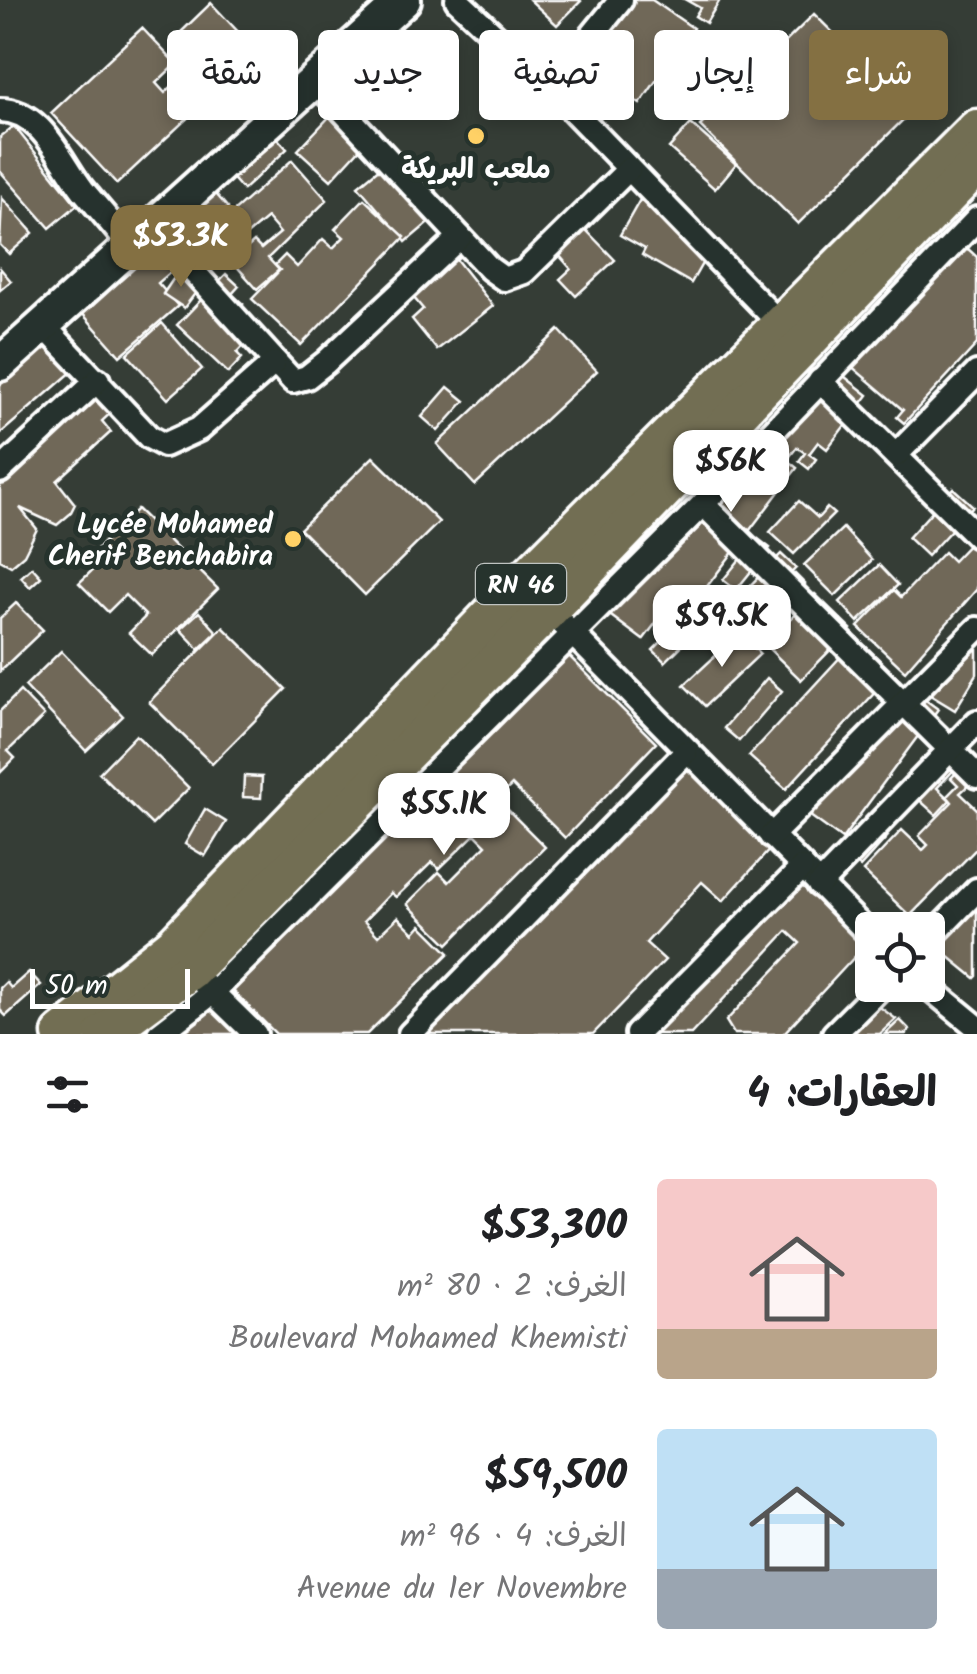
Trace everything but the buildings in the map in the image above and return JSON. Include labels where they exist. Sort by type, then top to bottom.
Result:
[{"type":"main road","points":[[0,364],[404,0]]},
{"type":"main road","name":"RN 46","points":[[62,1034],[175,944],[548,608],[780,324],[977,130]]},
{"type":"main road","name":"RN 46","points":[[104,1034],[201,981],[548,608],[977,165]]},
{"type":"street","points":[[457,0],[489,30]]},
{"type":"street","points":[[597,30],[621,0]]},
{"type":"street","points":[[314,80],[497,276],[512,279],[556,243],[629,168]]},
{"type":"street","points":[[0,110],[14,110],[48,137],[81,187],[141,236],[293,381],[307,377],[460,237]]},
{"type":"street","points":[[582,120],[780,324]]},
{"type":"street","points":[[855,920],[548,608],[703,504],[820,381],[972,233]]},
{"type":"street","points":[[44,324],[148,436],[164,445],[199,429],[274,363]]},
{"type":"street","points":[[896,456],[977,374]]},
{"type":"street","points":[[0,472],[98,380]]},
{"type":"street","points":[[820,381],[977,536]]},
{"type":"street","points":[[703,504],[977,776]]},
{"type":"street","points":[[770,836],[907,704],[977,629]]},
{"type":"street","points":[[819,885],[977,722]]},
{"type":"street","points":[[410,1034],[686,752]]},
{"type":"street","points":[[637,1034],[802,868]]},
{"type":"street","points":[[945,923],[977,890]]},
{"type":"street","points":[[159,1034],[201,981],[255,1034]]},
{"type":"street","points":[[834,1034],[866,1002]]},
{"type":"street","points":[[945,1002],[973,1026]]},
{"type":"place","name":"ملعب البريكة","points":[[476,136]]},
{"type":"place","name":"Lycée Mohamed Cherif Benchabira","points":[[293,539]]}]
